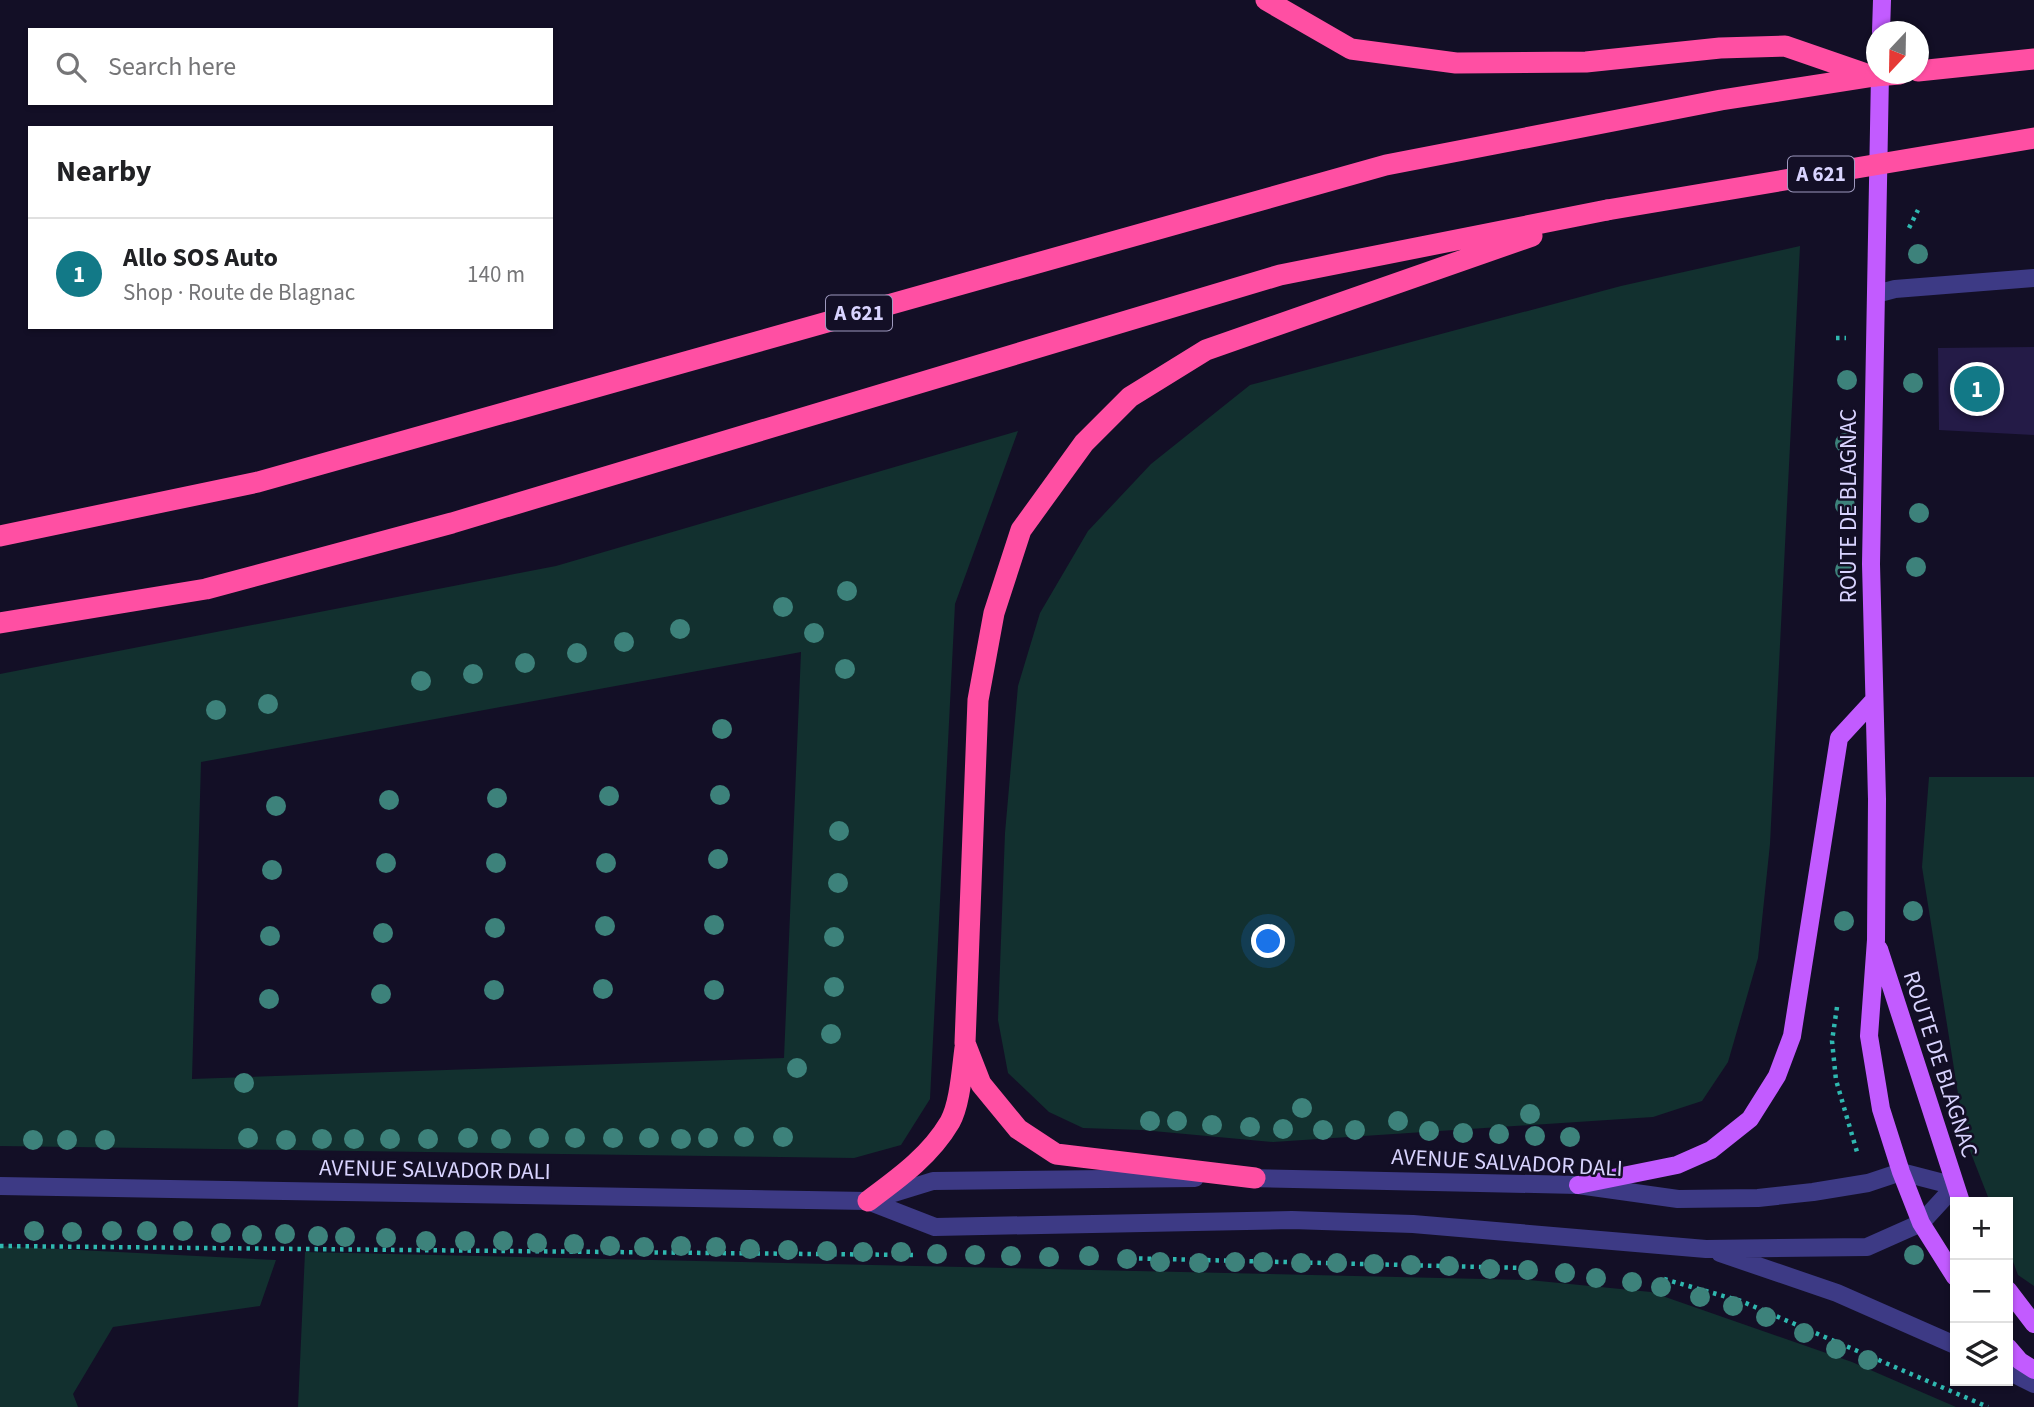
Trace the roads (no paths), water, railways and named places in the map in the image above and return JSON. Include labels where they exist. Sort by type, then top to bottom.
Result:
[{"type":"highway","points":[[1266,0],[1351,49],[1455,63],[1586,62],[1720,48],[1785,47],[1866,72]]},
{"type":"highway","points":[[1929,70],[2034,59]]},
{"type":"highway","name":"A 621","points":[[0,536],[258,482],[1386,165],[1721,100],[1866,77]]},
{"type":"highway","name":"A 621","points":[[0,623],[206,589],[452,523],[1280,275],[1607,210],[2034,138]]},
{"type":"highway","points":[[868,1201],[927,1154],[951,1121],[961,1080],[965,1043],[978,700],[994,613],[1021,530],[1084,443],[1130,397],[1206,350],[1607,210]]},
{"type":"highway","points":[[965,1043],[981,1084],[1018,1129],[1056,1154],[1255,1178]]},
{"type":"main road","points":[[1881,21],[1882,0]]},
{"type":"main road","name":"ROUTE DE BLAGNAC","points":[[1877,84],[1871,564],[1877,799],[1876,940],[1869,1036],[1881,1110],[1901,1172],[1921,1223],[1950,1269]]},
{"type":"main road","points":[[1578,1185],[1677,1165],[1711,1150],[1750,1119],[1777,1076],[1792,1036],[1839,738],[1874,700]]},
{"type":"main road","name":"ROUTE DE BLAGNAC","points":[[1876,940],[1958,1194]]},
{"type":"main road","points":[[2013,1297],[2034,1324]]},
{"type":"main road","points":[[2013,1352],[2034,1370]]},
{"type":"street","points":[[1876,294],[1895,289],[2034,278]]},
{"type":"street","points":[[1901,1172],[1958,1194]]},
{"type":"street","name":"AVENUE SALVADOR DALI","points":[[0,1186],[868,1201],[933,1181],[1255,1178],[1578,1185],[1678,1199],[1758,1199],[1868,1183],[1901,1172]]},
{"type":"street","name":"AVENUE SALVADOR DALI","points":[[868,1201],[935,1227],[1292,1220],[1412,1224],[1706,1249],[1867,1247],[1921,1223],[1958,1194]]},
{"type":"street","name":"AVENUE SALVADOR DALI","points":[[1706,1249],[1837,1293],[1950,1343]]},
{"type":"street","points":[[2013,1374],[2034,1384]]},
{"type":"place","name":"Allo SOS Auto","points":[[1977,389]]}]
